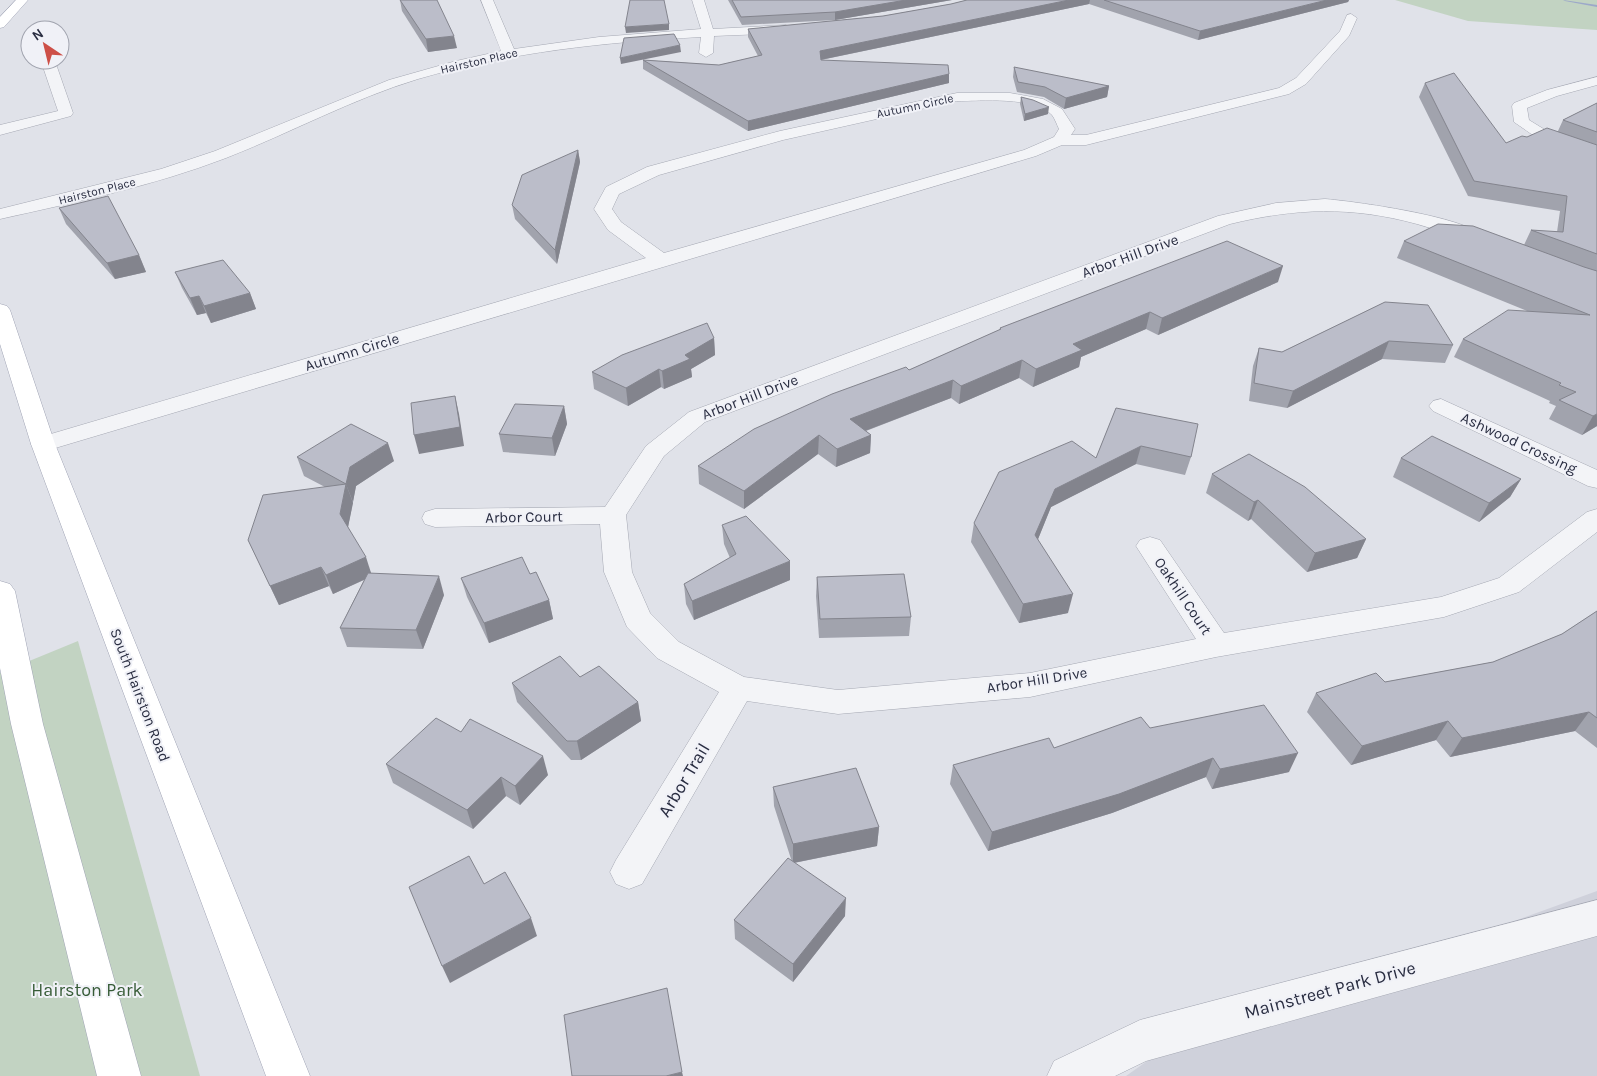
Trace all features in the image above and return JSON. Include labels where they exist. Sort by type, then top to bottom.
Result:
[{"type":"main road","points":[[0,24],[22,0]]},
{"type":"main road","name":"South Hairston Road","points":[[0,310],[43,444],[288,1076]]},
{"type":"main road","points":[[0,591],[26,724],[119,1076]]},
{"type":"street","points":[[487,0],[509,54]]},
{"type":"street","points":[[698,0],[708,32],[706,53]]},
{"type":"street","points":[[1060,140],[1086,140],[1284,91],[1301,81],[1345,33],[1350,24],[1350,18]]},
{"type":"street","name":"Hairston Place","points":[[0,214],[165,174],[220,154],[375,88],[415,76],[509,54],[584,41],[708,32],[801,28]]},
{"type":"street","points":[[0,130],[66,113],[51,70]]},
{"type":"street","points":[[1597,81],[1552,93],[1519,106],[1522,122],[1549,139],[1597,157]]},
{"type":"street","name":"Autumn Circle","points":[[43,444],[661,260],[1030,153],[1060,140],[1067,129],[1057,112],[1041,103],[990,97],[958,96],[780,136],[653,171],[633,179],[612,191],[603,209],[614,226],[661,260]]},
{"type":"street","name":"Arbor Hill Drive","points":[[1490,242],[1445,226],[1379,210],[1323,206],[1278,208],[1224,220],[697,417],[655,451],[613,515],[618,572],[638,618],[668,650],[738,688],[838,702],[1030,685],[1216,646],[1444,607],[1508,585],[1597,518]]},
{"type":"street","name":"Ashwood Crossing","points":[[1441,406],[1597,480]]},
{"type":"street","name":"Arbor Court","points":[[435,518],[613,515]]},
{"type":"street","name":"Oakhill Court","points":[[1150,546],[1216,646]]},
{"type":"street","name":"Arbor Trail","points":[[629,872],[738,688]]},
{"type":"street","name":"Mainstreet Park Drive","points":[[1069,1076],[1140,1041],[1597,918]]},
{"type":"shaded area","points":[[1597,891],[1597,1076],[1126,1076],[1167,1047]]},
{"type":"green space","points":[[1395,0],[1597,0],[1597,30],[1468,21]]},
{"type":"green space","name":"Hairston Park","points":[[78,641],[200,1076],[0,1076],[0,673]]},
{"type":"building","points":[[400,0],[437,0],[454,36],[426,39]]},
{"type":"building","points":[[630,0],[664,0],[669,24],[625,27]]},
{"type":"building","points":[[732,0],[906,0],[835,12],[741,17]]},
{"type":"building","points":[[967,0],[1069,0],[820,51],[821,60],[948,65],[949,74],[748,121],[643,60],[719,65],[762,55],[748,29],[883,16]]},
{"type":"building","points":[[1104,0],[1327,0],[1200,31]]},
{"type":"building","points":[[674,34],[680,45],[620,58],[624,38]]},
{"type":"building","points":[[1014,67],[1109,86],[1066,98],[1045,87],[1018,82]]},
{"type":"building","points":[[1454,73],[1506,143],[1522,136],[1527,137],[1547,128],[1597,145],[1597,254],[1531,230],[1563,232],[1567,196],[1474,181],[1425,83]]},
{"type":"building","points":[[1021,97],[1033,100],[1049,107],[1025,114]]},
{"type":"building","points":[[1597,103],[1597,132],[1563,120]]},
{"type":"building","points":[[578,150],[555,250],[512,205],[522,175]]},
{"type":"building","points":[[108,196],[139,255],[107,263],[59,208]]},
{"type":"building","points":[[1438,224],[1473,226],[1597,271],[1597,414],[1593,416],[1559,400],[1576,392],[1559,385],[1561,383],[1463,339],[1508,310],[1590,315],[1404,241]]},
{"type":"building","points":[[1227,241],[1283,266],[1162,318],[1150,312],[1073,344],[1082,350],[1036,369],[1022,360],[961,386],[953,380],[850,419],[871,435],[837,449],[819,435],[744,491],[698,466],[754,429],[832,394],[906,367],[909,370],[1000,328]]},
{"type":"building","points":[[223,260],[250,293],[204,306],[199,296],[190,298],[175,272]]},
{"type":"building","points":[[1385,302],[1428,305],[1453,345],[1389,341],[1293,391],[1254,383],[1259,348],[1282,352]]},
{"type":"building","points":[[707,323],[714,338],[685,355],[690,359],[662,371],[659,369],[626,388],[592,372],[622,355]]},
{"type":"building","points":[[455,396],[460,427],[414,435],[411,403]]},
{"type":"building","points":[[515,404],[564,406],[552,438],[499,434]]},
{"type":"building","points":[[1116,408],[1198,424],[1191,457],[1141,446],[1055,489],[1035,535],[1073,594],[1023,604],[974,523],[999,472],[1072,441],[1096,458]]},
{"type":"building","points":[[351,424],[388,443],[350,467],[346,484],[297,457]]},
{"type":"building","points":[[1432,436],[1521,479],[1489,503],[1401,458]]},
{"type":"building","points":[[1249,454],[1305,487],[1366,539],[1315,553],[1258,500],[1254,502],[1212,474]]},
{"type":"building","points":[[346,484],[340,514],[366,557],[326,575],[321,567],[270,586],[248,540],[263,495]]},
{"type":"building","points":[[746,516],[790,561],[692,601],[684,584],[736,554],[722,525]]},
{"type":"building","points":[[522,557],[530,574],[536,572],[549,600],[484,623],[461,578]]},
{"type":"building","points":[[368,573],[439,576],[416,630],[340,628]]},
{"type":"building","points":[[904,574],[911,617],[820,619],[817,577]]},
{"type":"building","points":[[1597,611],[1597,718],[1589,712],[1462,738],[1448,721],[1362,746],[1316,693],[1376,673],[1385,682],[1493,662],[1562,634]]},
{"type":"building","points":[[560,656],[580,677],[599,666],[638,702],[577,741],[567,741],[512,683]]},
{"type":"building","points":[[1264,705],[1298,753],[1220,769],[1213,758],[1119,794],[992,832],[953,765],[1049,738],[1054,748],[1141,717],[1150,728]]},
{"type":"building","points":[[436,718],[461,732],[470,719],[543,756],[515,786],[501,777],[467,810],[386,764]]},
{"type":"building","points":[[856,768],[879,827],[793,844],[773,787]]},
{"type":"building","points":[[469,856],[484,884],[505,872],[531,918],[442,966],[409,887]]},
{"type":"building","points":[[788,858],[846,898],[793,964],[734,920]]},
{"type":"building","points":[[667,988],[682,1072],[666,1076],[572,1076],[564,1015]]},
{"type":"waterway","points":[[1565,0],[1597,6]]}]
